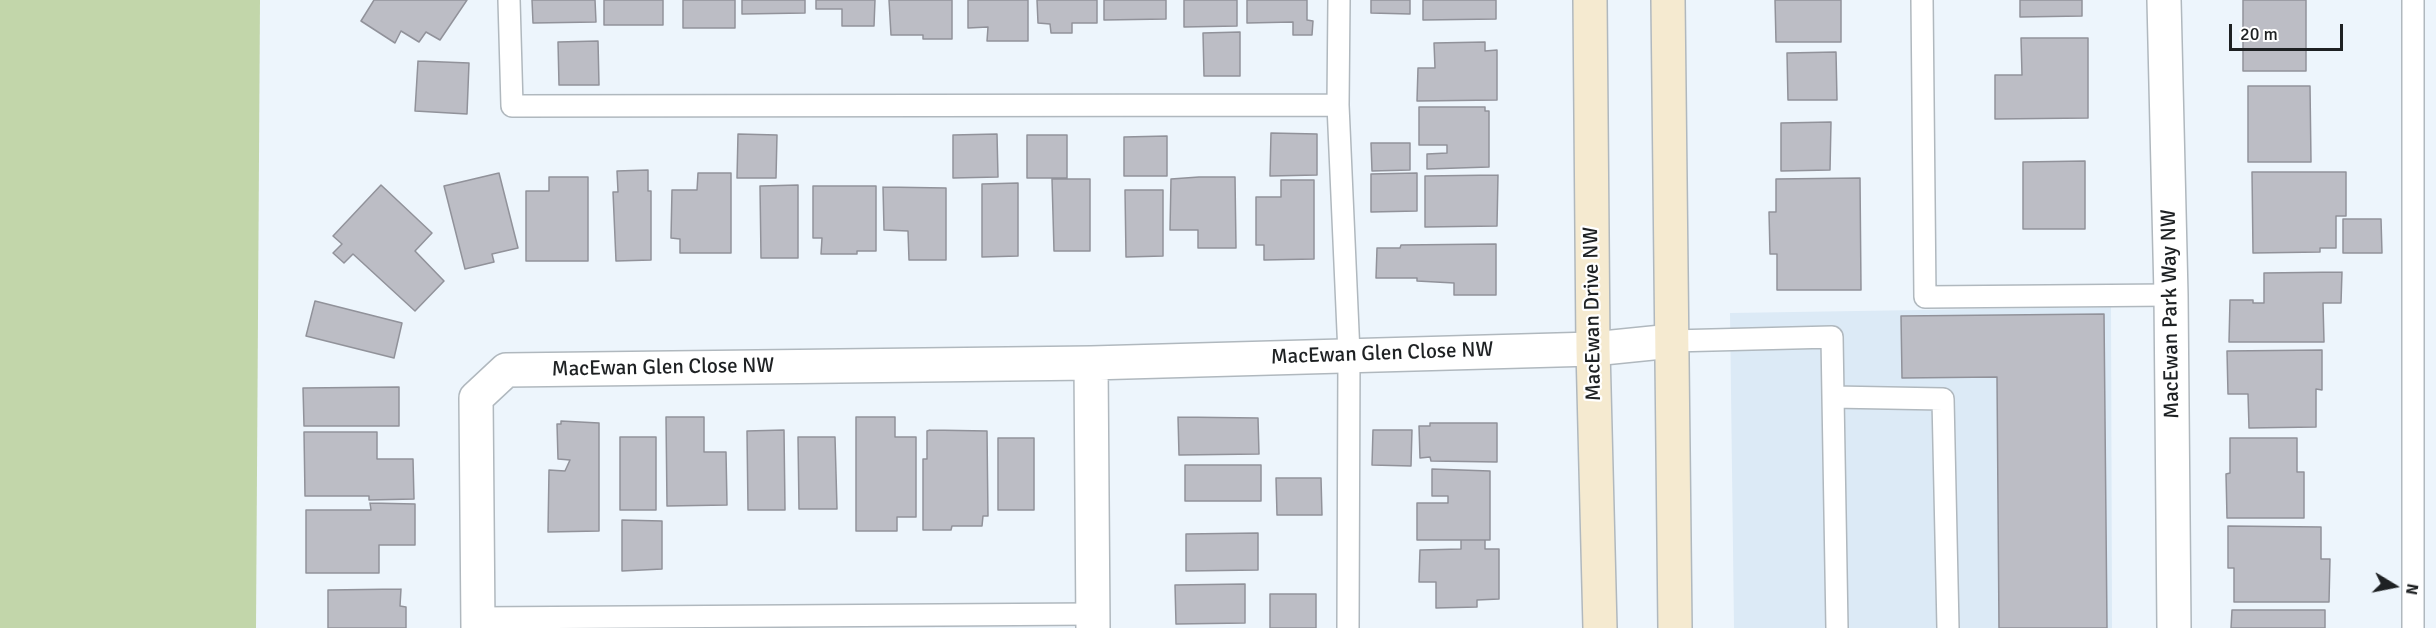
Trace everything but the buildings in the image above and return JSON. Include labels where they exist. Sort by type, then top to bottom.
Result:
[{"type":"street","name":"MacEwan Drive NW","points":[[1590,0],[1593,349],[1600,628]]},
{"type":"street","points":[[1668,0],[1675,628]]},
{"type":"street","name":"MacEwan Park Way NW","points":[[2164,0],[2171,295],[2174,628]]},
{"type":"street","name":"MacEwan Glen Close NW","points":[[478,623],[476,398],[506,370],[1091,363],[1349,354],[1593,349],[1672,341]]},
{"type":"street","points":[[1091,363],[1093,621]]},
{"type":"lane","points":[[509,0],[512,106],[1338,105]]},
{"type":"lane","points":[[1340,0],[1338,105],[1349,354],[1348,628]]},
{"type":"lane","points":[[1922,0],[1925,297],[2171,295]]},
{"type":"lane","points":[[2413,0],[2413,628]]},
{"type":"lane","points":[[1672,341],[1832,338],[1837,628]]},
{"type":"lane","points":[[1833,397],[1943,399],[1948,628]]},
{"type":"lane","points":[[478,623],[1093,621]]},
{"type":"shaded area","points":[[2111,307],[2112,628],[1734,628],[1730,313]]},
{"type":"green space","points":[[0,0],[260,0],[256,628],[0,628]]}]
